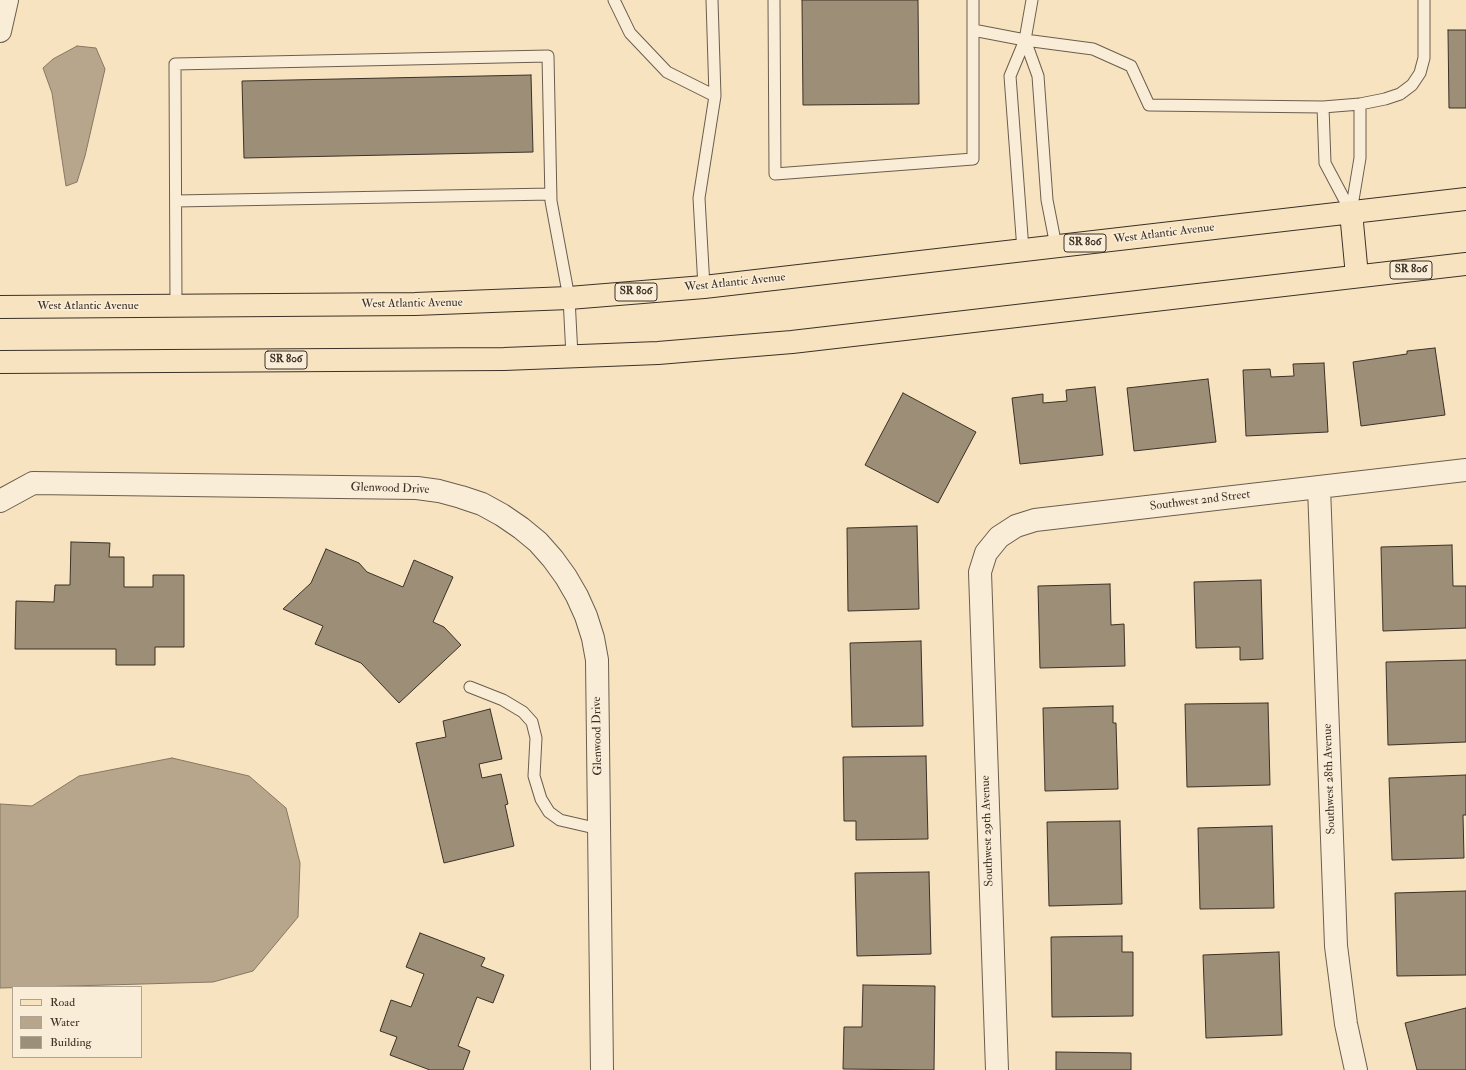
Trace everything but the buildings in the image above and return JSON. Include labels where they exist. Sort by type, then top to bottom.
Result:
[{"type":"main road","name":"West Atlantic Avenue","points":[[0,307],[415,304],[569,298],[704,287],[1466,199]]},
{"type":"main road","points":[[1351,212],[1357,276]]},
{"type":"main road","name":"SR 806","points":[[0,362],[504,359],[658,353],[792,342],[1466,264]]},
{"type":"street","points":[[0,31],[7,0]]},
{"type":"street","name":"Southwest 2nd Street","points":[[980,593],[980,572],[986,554],[999,537],[1016,526],[1043,519],[1466,470]]},
{"type":"street","name":"Glenwood Drive","points":[[0,501],[33,483],[417,488],[461,496],[482,504],[502,515],[538,542],[562,571],[577,596],[586,616],[593,638],[597,660],[602,1070]]},
{"type":"street","name":"Southwest 28th Avenue","points":[[1319,487],[1336,946],[1346,1024],[1356,1070]]},
{"type":"street","name":"Southwest 29th Avenue","points":[[980,593],[997,1070]]},
{"type":"lane","points":[[614,0],[630,33],[667,72],[715,96]]},
{"type":"lane","points":[[704,287],[699,198],[715,96],[712,0]]},
{"type":"lane","points":[[774,0],[775,174],[973,159],[973,0]]},
{"type":"lane","points":[[1023,250],[1010,76],[1025,40],[1032,0]]},
{"type":"lane","points":[[973,30],[1025,40],[1093,50],[1131,66],[1149,105],[1323,107],[1360,104],[1385,99],[1400,94],[1412,85],[1420,73],[1424,58],[1424,0]]},
{"type":"lane","points":[[1025,40],[1038,76],[1047,200],[1056,246]]},
{"type":"lane","points":[[176,306],[175,64],[548,56],[551,194],[569,298],[572,356]]},
{"type":"lane","points":[[1351,212],[1360,158],[1360,104]]},
{"type":"lane","points":[[1323,107],[1325,163],[1351,212]]},
{"type":"lane","points":[[176,201],[551,194]]},
{"type":"lane","points":[[470,687],[503,700],[523,712],[532,722],[536,738],[534,776],[541,799],[549,812],[560,820],[599,829]]},
{"type":"water","points":[[77,46],[96,48],[105,69],[85,156],[77,182],[66,186],[52,93],[43,68],[53,59]]},
{"type":"water","points":[[172,758],[249,776],[286,808],[300,863],[298,917],[253,971],[213,982],[12,986],[12,988],[0,988],[0,804],[32,806],[79,776]]}]
